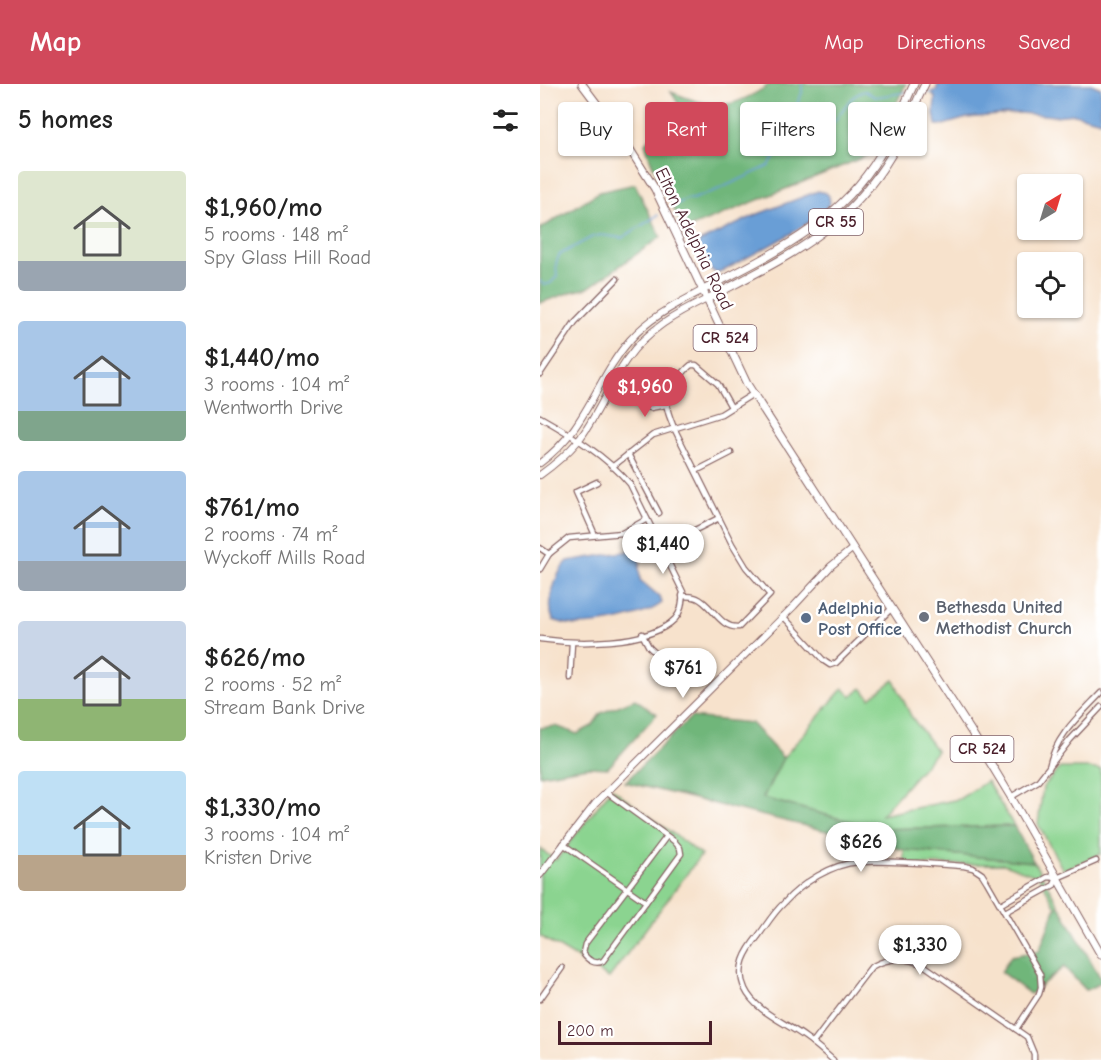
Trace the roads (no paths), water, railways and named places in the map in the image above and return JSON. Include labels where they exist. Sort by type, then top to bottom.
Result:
[{"type":"main road","name":"Elton Adelphia Road","points":[[582,84],[624,140],[648,177],[666,210],[753,394]]},
{"type":"main road","name":"CR 55","points":[[703,290],[792,242],[832,213],[858,186],[873,166],[914,85]]},
{"type":"main road","name":"CR 55","points":[[707,300],[797,251],[824,233],[846,213],[871,184],[892,153],[925,85]]},
{"type":"main road","points":[[540,463],[571,434],[629,341],[657,316],[703,290]]},
{"type":"main road","points":[[540,475],[555,464],[579,440],[628,358],[645,338],[668,319],[707,300]]},
{"type":"main road","name":"CR 524","points":[[753,394],[954,703],[1011,797],[1101,955]]},
{"type":"main road","points":[[540,874],[606,792],[831,566],[852,549]]},
{"type":"street","points":[[540,374],[574,322],[617,279]]},
{"type":"street","points":[[682,596],[696,597],[724,623],[739,627],[770,595],[746,567],[719,518],[674,428],[666,401],[670,390],[691,364],[696,365],[718,384],[731,407]]},
{"type":"street","points":[[612,467],[653,435],[721,414],[753,394]]},
{"type":"street","points":[[629,396],[650,408],[666,405]]},
{"type":"street","points":[[540,417],[571,434],[630,484],[680,584],[682,596],[681,608],[675,618],[658,630],[594,643],[540,639]]},
{"type":"street","points":[[696,471],[731,453]]},
{"type":"street","points":[[628,454],[659,513]]},
{"type":"street","points":[[595,535],[576,492],[597,482]]},
{"type":"street","points":[[661,547],[719,518]]},
{"type":"street","points":[[540,569],[549,554],[569,538],[622,533],[647,519]]},
{"type":"street","points":[[540,548],[549,554]]},
{"type":"street","points":[[783,616],[824,661],[830,664],[836,663],[892,608]]},
{"type":"street","points":[[642,634],[649,647],[683,680]]},
{"type":"street","points":[[570,678],[572,643]]},
{"type":"street","points":[[1049,768],[1051,757],[1059,740],[1101,693]]},
{"type":"street","points":[[1011,797],[1038,781],[1070,740],[1101,707]]},
{"type":"street","points":[[606,792],[667,836],[680,848],[680,857],[603,961],[597,963],[587,958],[583,947],[667,836]]},
{"type":"street","points":[[563,844],[646,902]]},
{"type":"street","points":[[1001,904],[1048,877],[1057,878],[1096,861]]},
{"type":"street","points":[[833,1060],[813,1043],[755,1003],[746,991],[741,978],[742,964],[751,945],[783,903],[797,890],[836,868],[857,862],[964,866],[973,868],[982,874],[1040,974],[1039,994],[1016,1029]]},
{"type":"street","points":[[1005,912],[1054,885],[1057,878]]},
{"type":"street","points":[[813,1043],[871,967],[893,959],[916,961],[926,966],[1016,1029],[1031,1044],[1034,1060]]},
{"type":"street","points":[[540,999],[562,968]]},
{"type":"water","points":[[938,84],[1091,84],[1101,88],[1101,121],[1074,114],[1055,116],[1019,113],[967,118],[936,125],[933,91],[936,91]]},
{"type":"water","points":[[818,191],[829,196],[830,203],[812,220],[727,269],[716,273],[710,269],[698,246],[699,242],[758,214]]},
{"type":"water","points":[[630,547],[634,548],[641,564],[639,566],[640,580],[660,597],[662,603],[633,617],[597,624],[576,625],[553,620],[551,597],[553,589],[559,573],[568,561],[629,551]]},
{"type":"waterway","points":[[675,205],[719,189],[769,166],[786,140],[790,119],[802,93],[802,84]]},
{"type":"waterway","points":[[836,119],[859,93],[865,91],[875,97],[908,92]]},
{"type":"waterway","points":[[925,92],[933,93]]},
{"type":"waterway","points":[[540,281],[544,285],[551,283],[557,276],[556,264],[559,255],[592,237],[601,235],[622,238],[658,215]]},
{"type":"place","name":"Bethesda United Methodist Church","points":[[924,617]]},
{"type":"place","name":"Adelphia Post Office","points":[[806,618]]}]
